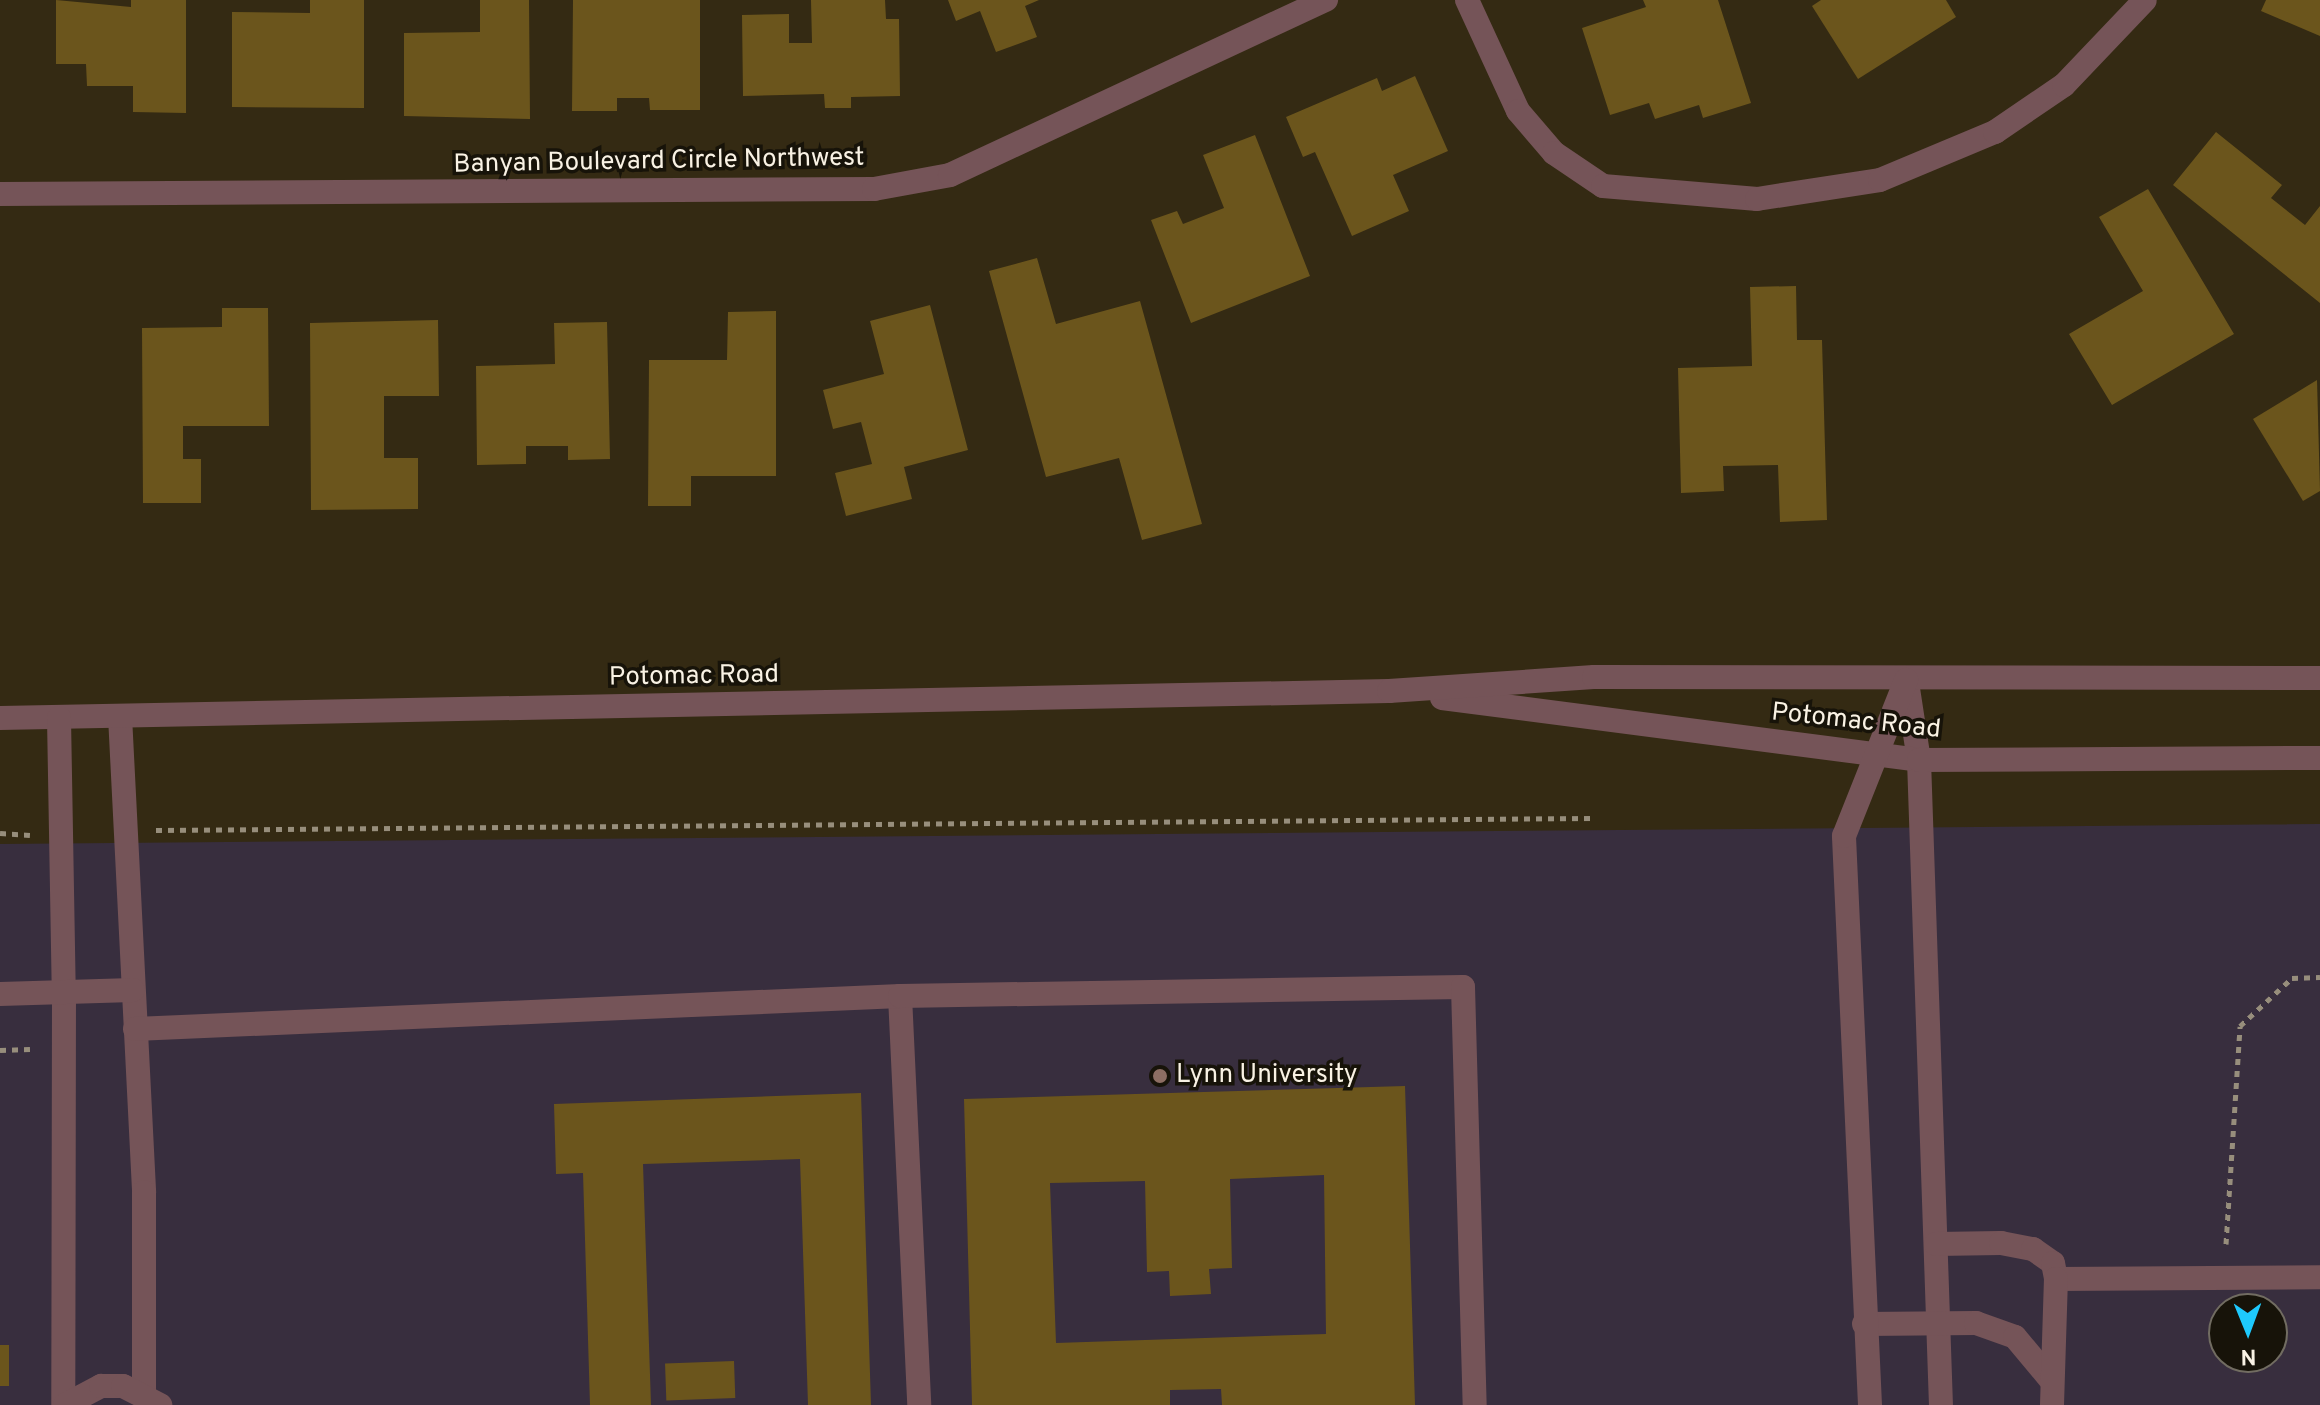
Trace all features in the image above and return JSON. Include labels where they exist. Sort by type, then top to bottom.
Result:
[{"type":"street","name":"Banyan Boulevard Circle Northwest","points":[[0,194],[874,189],[950,175],[1326,0]]},
{"type":"street","points":[[1467,0],[1518,111],[1554,153],[1603,186],[1743,199],[1840,190],[1958,151],[2064,85],[2145,0]]},
{"type":"street","name":"Potomac Road","points":[[0,718],[1389,691],[1594,677],[1906,680],[2320,678]]},
{"type":"street","points":[[1870,1405],[1844,836],[1906,680]]},
{"type":"street","points":[[1906,680],[1919,760],[1941,1405]]},
{"type":"street","name":"Potomac Road","points":[[1389,691],[1919,760],[2320,758]]},
{"type":"street","points":[[59,718],[64,993],[64,1405],[101,1386],[152,1399],[120,716]]},
{"type":"street","points":[[135,1029],[900,996],[1463,987],[1475,1405]]},
{"type":"street","points":[[0,994],[133,990]]},
{"type":"street","points":[[900,996],[919,1405]]},
{"type":"street","points":[[1936,1244],[2001,1243],[2033,1249],[2053,1263],[2056,1279],[2052,1405]]},
{"type":"street","points":[[2056,1279],[2320,1277]]},
{"type":"street","points":[[1864,1324],[1976,1323],[2015,1337],[2051,1380]]},
{"type":"path","points":[[145,830],[1595,818]]},
{"type":"path","points":[[0,833],[30,833],[30,848]]},
{"type":"path","points":[[2226,1244],[2240,1026],[2292,978],[2320,977]]},
{"type":"path","points":[[0,1050],[30,1049]]},
{"type":"shaded area","name":"Lynn University","points":[[2320,824],[2320,1405],[0,1405],[0,844]]},
{"type":"building","points":[[56,0],[131,7],[131,0],[186,0],[186,113],[133,112],[133,86],[87,86],[86,64],[56,64]]},
{"type":"building","points":[[310,0],[364,0],[364,108],[232,107],[232,12],[310,13]]},
{"type":"building","points":[[480,0],[529,0],[530,119],[404,116],[404,33],[480,32]]},
{"type":"building","points":[[573,0],[700,0],[700,110],[650,110],[649,98],[617,98],[617,111],[572,111]]},
{"type":"building","points":[[811,0],[885,0],[886,19],[899,19],[900,96],[851,97],[851,108],[825,108],[824,94],[743,96],[742,15],[789,14],[789,43],[812,43]]},
{"type":"building","points":[[948,0],[1039,0],[1025,6],[1037,37],[996,52],[980,11],[956,21]]},
{"type":"building","points":[[1643,0],[1718,0],[1751,103],[1703,118],[1699,105],[1655,119],[1649,103],[1610,115],[1582,28],[1646,7]]},
{"type":"building","points":[[1821,0],[1946,0],[1956,17],[1858,79],[1812,6]]},
{"type":"building","points":[[2266,0],[2320,0],[2320,36],[2261,11]]},
{"type":"building","points":[[1415,76],[1448,151],[1393,175],[1409,211],[1352,236],[1315,152],[1303,157],[1286,117],[1377,78],[1382,91]]},
{"type":"building","points":[[2216,132],[2282,185],[2271,198],[2305,225],[2320,206],[2320,303],[2173,185]]},
{"type":"building","points":[[1255,135],[1310,276],[1191,323],[1151,220],[1177,211],[1183,224],[1224,208],[1203,155]]},
{"type":"building","points":[[2148,189],[2234,334],[2112,405],[2069,334],[2143,291],[2099,217]]},
{"type":"building","points":[[1037,258],[1056,324],[1140,301],[1202,524],[1142,540],[1119,458],[1046,477],[989,271]]},
{"type":"building","points":[[1796,286],[1797,340],[1822,340],[1827,520],[1780,522],[1778,465],[1723,466],[1724,491],[1681,493],[1678,368],[1752,366],[1750,287]]},
{"type":"building","points":[[930,305],[968,450],[904,467],[912,499],[846,516],[835,473],[872,464],[861,422],[833,429],[823,390],[884,374],[870,321]]},
{"type":"building","points":[[222,308],[268,308],[269,426],[183,426],[183,459],[201,459],[201,503],[143,503],[142,328],[222,327]]},
{"type":"building","points":[[776,311],[776,476],[691,476],[691,506],[648,506],[649,360],[727,360],[728,312]]},
{"type":"building","points":[[438,320],[439,396],[384,396],[384,458],[418,458],[418,509],[311,510],[310,323]]},
{"type":"building","points":[[607,322],[610,459],[568,460],[568,446],[526,446],[526,464],[477,465],[476,366],[555,364],[554,323]]},
{"type":"building","points":[[2317,380],[2320,491],[2303,501],[2253,419]]},
{"type":"building","points":[[1405,1086],[1415,1405],[1222,1405],[1221,1389],[1170,1390],[1170,1405],[972,1405],[964,1099]],"holes":[[[1324,1175],[1326,1334],[1056,1343],[1050,1183],[1145,1181],[1147,1272],[1169,1271],[1170,1296],[1211,1294],[1209,1269],[1232,1268],[1230,1179]]]},
{"type":"building","points":[[861,1093],[871,1405],[808,1405],[800,1159],[643,1164],[651,1405],[590,1405],[583,1173],[556,1174],[554,1104]]},
{"type":"building","points":[[0,1345],[9,1345],[9,1386],[0,1386]]},
{"type":"building","points":[[734,1361],[735,1398],[666,1400],[665,1363]]},
{"type":"place","name":"Lynn University","points":[[1160,1076]]}]
